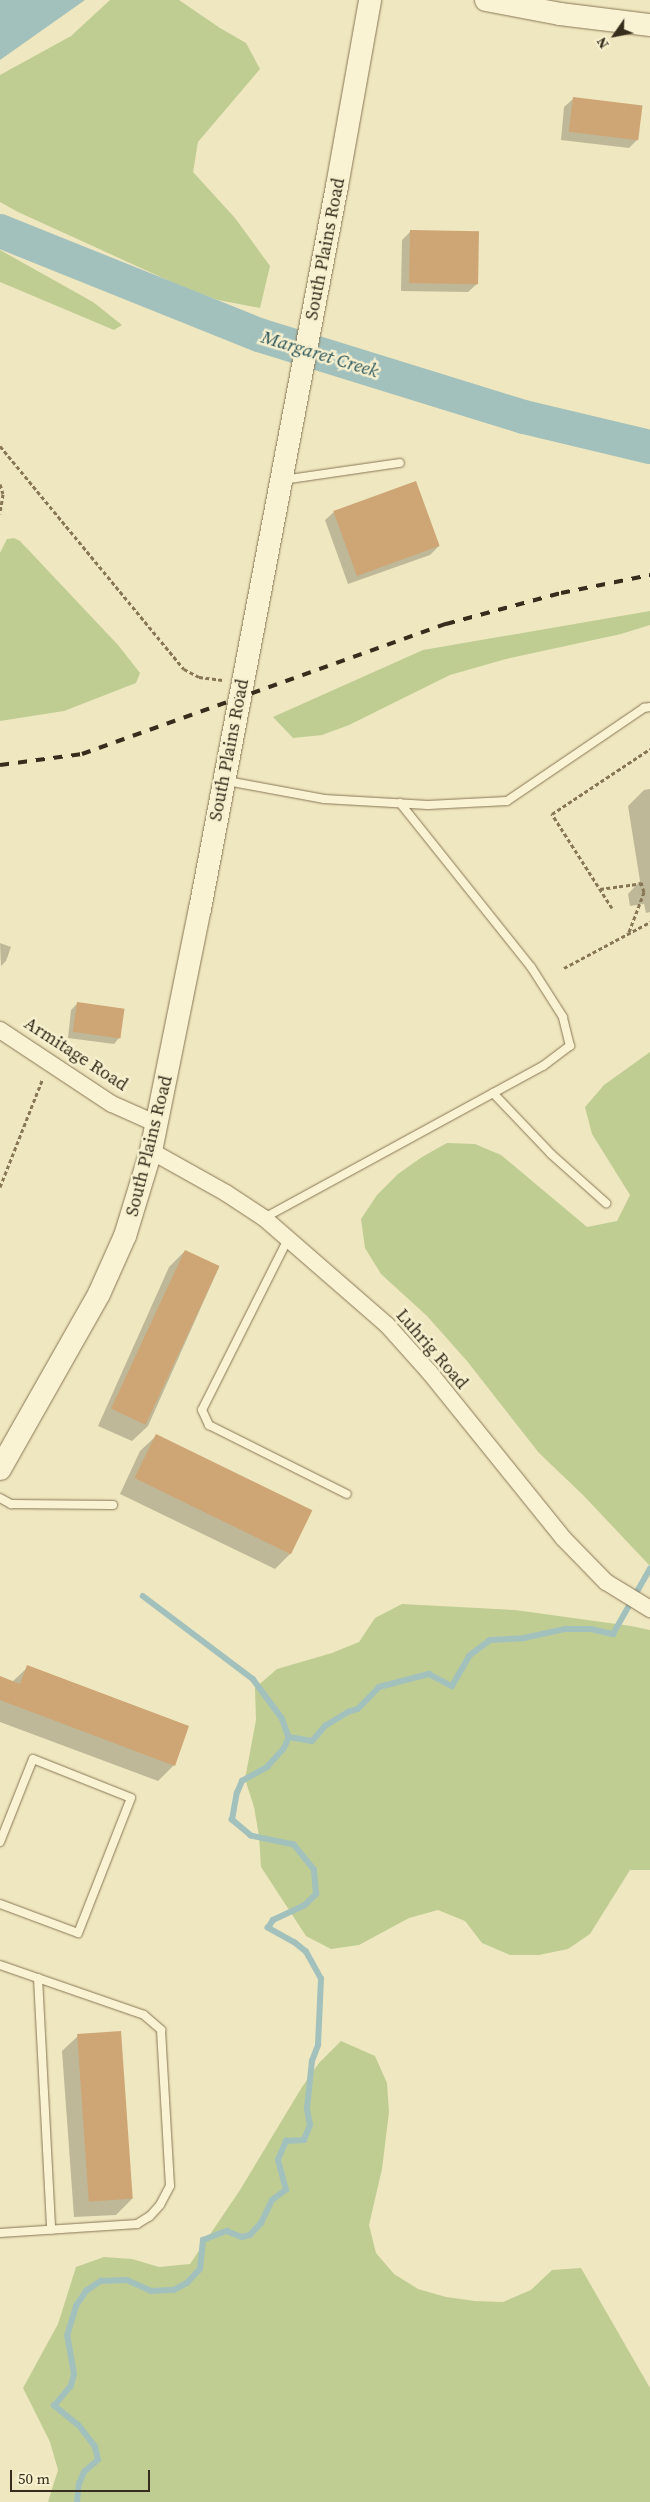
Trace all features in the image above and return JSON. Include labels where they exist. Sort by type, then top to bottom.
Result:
[{"type":"main road","name":"South Plains Road","points":[[0,1469],[99,1294],[125,1236],[151,1150],[200,909],[222,780],[292,424],[370,0]]},
{"type":"main road","points":[[486,0],[560,14],[650,26]]},
{"type":"street","name":"Armitage Road","points":[[0,1030],[112,1104],[157,1124]]},
{"type":"street","name":"Luhrig Road","points":[[151,1150],[226,1193],[264,1218],[387,1325],[430,1373],[563,1538],[606,1582],[650,1609]]},
{"type":"lane","points":[[281,480],[400,464]]},
{"type":"lane","points":[[222,780],[324,799],[428,805],[507,801],[644,708],[650,707]]},
{"type":"lane","points":[[264,1218],[543,1066],[570,1046],[563,1017],[528,963],[400,803]]},
{"type":"lane","points":[[493,1093],[551,1154],[606,1203]]},
{"type":"lane","points":[[288,1239],[202,1410],[209,1425],[347,1494]]},
{"type":"lane","points":[[0,1498],[11,1504],[113,1505]]},
{"type":"lane","points":[[0,1842],[33,1759],[131,1798],[78,1932],[0,1904]]},
{"type":"lane","points":[[0,1965],[144,2015],[161,2030],[170,2186],[160,2204],[150,2216],[137,2224],[0,2233]]},
{"type":"lane","points":[[38,1978],[51,2230]]},
{"type":"path","points":[[0,446],[184,669],[199,677],[241,682]]},
{"type":"path","points":[[0,484],[2,494],[0,514]]},
{"type":"path","points":[[612,908],[552,814],[650,749]]},
{"type":"path","points":[[600,889],[643,883],[644,892],[629,932]]},
{"type":"path","points":[[564,968],[650,922]]},
{"type":"path","points":[[0,1187],[49,1062]]},
{"type":"green space","points":[[110,0],[179,0],[246,43],[260,69],[198,142],[193,172],[235,218],[270,266],[260,308],[218,300],[187,289],[0,202],[0,75],[71,36]]},
{"type":"green space","points":[[0,250],[93,302],[122,325],[114,330],[0,282]]},
{"type":"green space","points":[[14,538],[20,541],[118,645],[140,673],[136,683],[64,711],[0,721],[0,553],[7,539]]},
{"type":"green space","points":[[650,611],[650,625],[621,634],[506,659],[450,675],[349,725],[322,735],[293,738],[273,717],[423,650]]},
{"type":"green space","points":[[650,1052],[650,1566],[583,1495],[539,1453],[467,1361],[427,1316],[381,1274],[365,1248],[361,1219],[377,1195],[398,1174],[422,1157],[447,1143],[475,1144],[501,1155],[587,1227],[617,1221],[630,1195],[592,1134],[585,1107],[604,1085]]},
{"type":"green space","points":[[402,1604],[515,1610],[650,1630],[650,1870],[630,1870],[590,1934],[568,1949],[539,1955],[510,1955],[482,1943],[465,1921],[438,1910],[409,1918],[359,1945],[331,1949],[306,1936],[261,1867],[259,1836],[254,1807],[245,1779],[256,1720],[255,1688],[277,1669],[332,1653],[359,1642],[375,1618]]},
{"type":"green space","points":[[341,2041],[375,2056],[387,2083],[389,2112],[382,2169],[369,2225],[376,2253],[394,2274],[418,2289],[446,2297],[475,2301],[503,2302],[531,2290],[552,2270],[581,2268],[650,2388],[650,2502],[48,2502],[58,2470],[50,2442],[23,2388],[58,2324],[76,2267],[104,2257],[132,2259],[159,2267],[190,2264],[240,2190],[302,2087],[319,2063]]},
{"type":"water","points":[[0,0],[85,0],[0,60]]},
{"type":"building","points":[[573,97],[642,106],[638,140],[569,132]]},
{"type":"building","points":[[410,230],[479,231],[478,284],[409,283]]},
{"type":"building","points":[[416,481],[440,546],[357,576],[333,511]]},
{"type":"building","points":[[77,1002],[125,1009],[120,1038],[73,1032]]},
{"type":"building","points":[[185,1250],[219,1266],[145,1425],[111,1409]]},
{"type":"building","points":[[156,1434],[312,1510],[291,1554],[135,1478]]},
{"type":"building","points":[[27,1665],[189,1726],[175,1766],[0,1700],[0,1676],[20,1684]]},
{"type":"building","points":[[121,2031],[133,2199],[89,2202],[77,2034]]},
{"type":"waterway","name":"Margaret Creek","points":[[0,231],[259,335],[524,417],[650,447]]},
{"type":"waterway","points":[[77,2502],[79,2484],[84,2472],[98,2460],[95,2447],[79,2426],[54,2406],[71,2386],[74,2374],[67,2336],[76,2306],[86,2291],[101,2281],[127,2280],[152,2291],[174,2290],[187,2283],[200,2269],[203,2240],[227,2231],[242,2237],[250,2235],[261,2223],[272,2200],[286,2190],[278,2160],[286,2141],[304,2140],[310,2125],[307,2109],[312,2061],[318,2045],[321,1979],[306,1952],[295,1943],[268,1928],[273,1920],[305,1905],[316,1894],[314,1870],[294,1845],[251,1836],[232,1820],[237,1793],[242,1781],[267,1767],[284,1748],[289,1737],[312,1741],[325,1726],[348,1712],[358,1709],[379,1687],[429,1674],[452,1686],[469,1656],[490,1640],[524,1638],[565,1629],[591,1629],[613,1634],[650,1569]]},
{"type":"waterway","points":[[143,1596],[253,1679],[282,1718],[289,1737]]},
{"type":"railway","points":[[0,765],[82,754],[446,624],[561,593],[650,575]]}]
